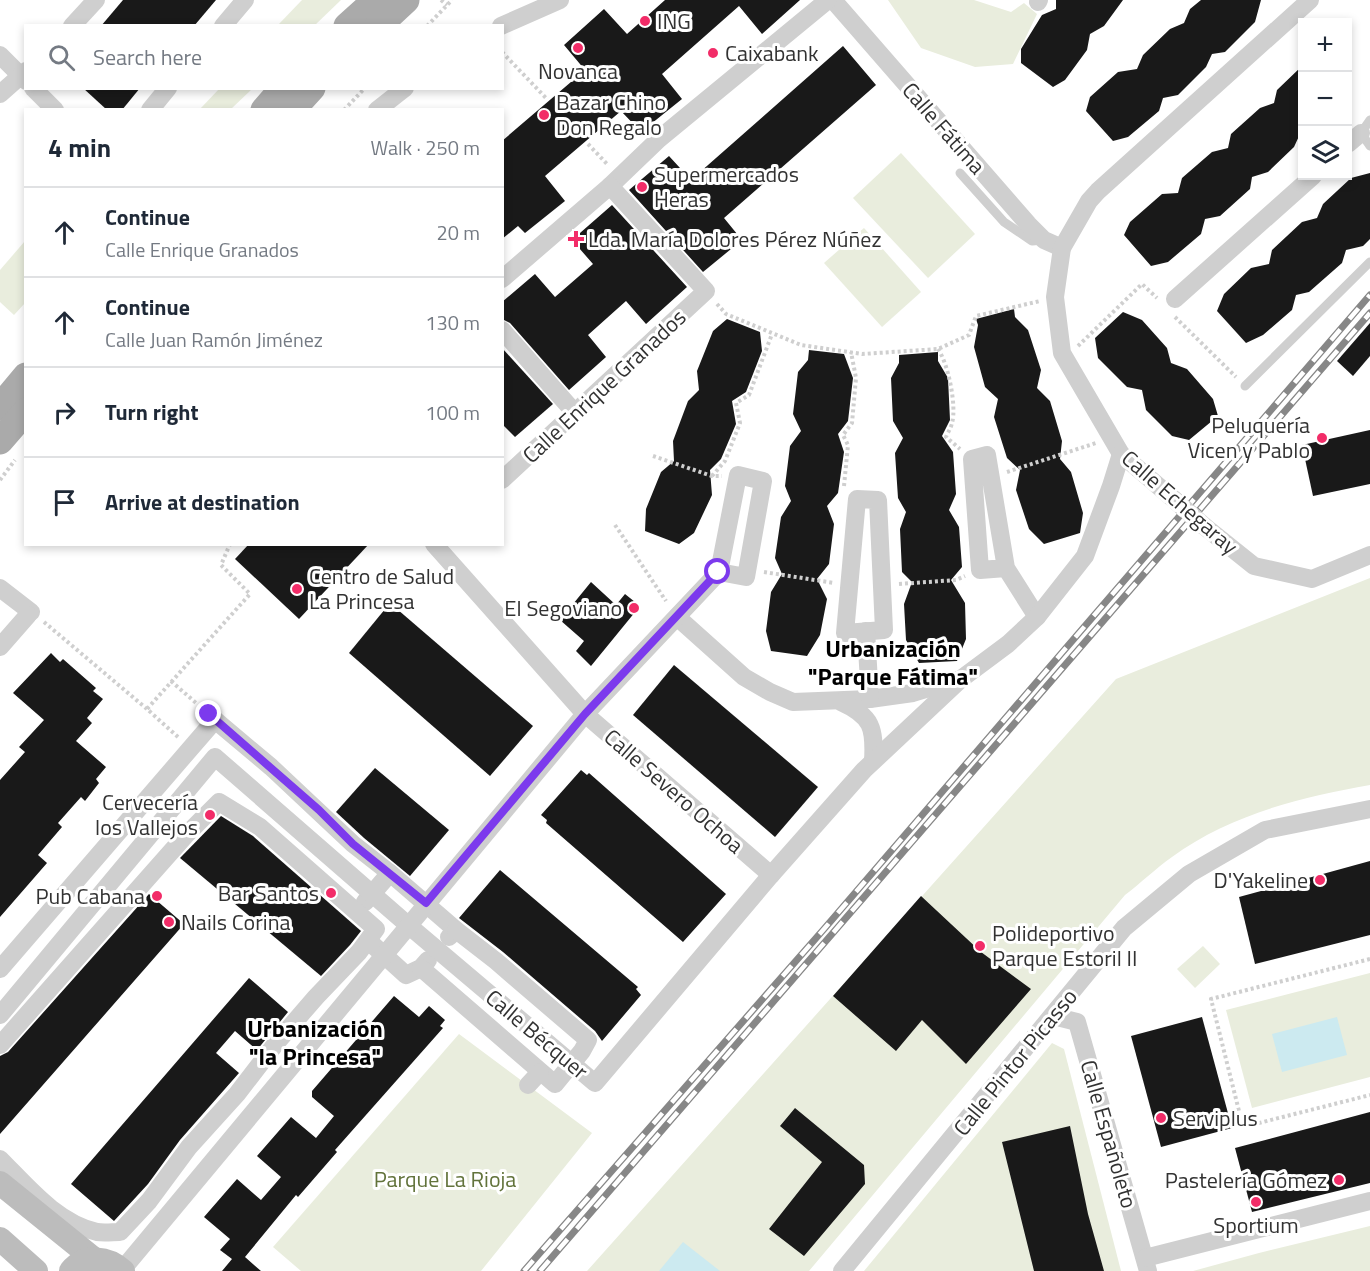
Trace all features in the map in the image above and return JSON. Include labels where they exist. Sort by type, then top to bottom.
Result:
[{"type":"main road","points":[[349,24],[376,0]]},
{"type":"main road","points":[[380,24],[406,0]]},
{"type":"main road","points":[[266,108],[281,90]]},
{"type":"main road","points":[[294,108],[310,90]]},
{"type":"main road","points":[[0,406],[24,378]]},
{"type":"main road","points":[[10,447],[24,416]]},
{"type":"street","points":[[74,24],[96,0]]},
{"type":"street","points":[[225,24],[245,0]]},
{"type":"street","points":[[504,25],[560,0]]},
{"type":"street","points":[[504,277],[615,182],[659,139],[828,0]]},
{"type":"street","name":"Calle Fátima","points":[[833,0],[1028,224],[1044,240],[1062,248]]},
{"type":"street","name":"Calle Echegaray","points":[[1311,0],[1089,201],[1062,248],[1055,297],[1062,354],[1121,454],[1204,526],[1254,566],[1312,579],[1370,555]]},
{"type":"street","points":[[0,56],[24,77]]},
{"type":"street","points":[[0,94],[24,80]]},
{"type":"street","points":[[36,90],[53,108]]},
{"type":"street","points":[[152,108],[166,90]]},
{"type":"street","points":[[380,108],[402,90]]},
{"type":"street","points":[[1171,303],[1309,180]]},
{"type":"street","points":[[615,182],[706,291]]},
{"type":"street","name":"Calle Enrique Granados","points":[[504,478],[706,291]]},
{"type":"street","points":[[504,332],[575,413]]},
{"type":"street","name":"Calle Bécquer","points":[[0,1015],[214,757],[595,1083],[771,874],[873,761],[961,679],[1008,644],[1037,617],[1085,556],[1121,454]]},
{"type":"street","points":[[1006,568],[980,570],[972,459],[987,455],[1006,568],[1037,617]]},
{"type":"street","points":[[71,1271],[83,1262],[94,1259],[104,1259],[114,1263],[122,1270],[585,714],[718,572],[738,475],[763,481],[746,577],[718,572]]},
{"type":"street","points":[[857,499],[878,500],[884,630],[845,633],[850,585],[857,499]]},
{"type":"street","name":"Calle Severo Ochoa","points":[[436,546],[585,714],[771,874]]},
{"type":"street","points":[[0,588],[29,613],[0,647]]},
{"type":"street","points":[[677,617],[744,677],[792,702],[841,702],[870,699],[913,693],[961,679]]},
{"type":"street","points":[[866,631],[870,699]]},
{"type":"street","points":[[841,702],[858,709],[869,721],[875,738],[873,761]]},
{"type":"street","points":[[0,969],[144,803],[191,747],[212,717],[279,774],[353,844],[588,1040],[582,1051],[555,1084],[534,1079],[421,968]]},
{"type":"street","points":[[0,1045],[185,836],[219,802],[260,827],[376,929],[360,952],[316,997],[277,1042],[237,1094],[189,1148],[149,1201],[120,1232],[98,1232],[65,1220],[0,1159]]},
{"type":"street","points":[[144,803],[185,836]]},
{"type":"street","name":"Calle Pintor Picasso","points":[[842,1271],[1124,928],[1189,874],[1265,830],[1370,809]]},
{"type":"street","points":[[355,911],[390,873]]},
{"type":"street","points":[[368,939],[406,975],[421,968],[456,930]]},
{"type":"street","name":"Calle Españoleto","points":[[1053,1016],[1077,1022],[1146,1264]]},
{"type":"street","points":[[0,1183],[94,1259]]},
{"type":"street","points":[[1146,1264],[1370,1201]]},
{"type":"street","points":[[0,1239],[36,1271]]},
{"type":"lane","points":[[960,173],[1004,222],[1032,241],[1044,240]]},
{"type":"lane","points":[[1245,386],[1370,261]]},
{"type":"path","points":[[441,0],[447,5]]},
{"type":"path","points":[[429,24],[452,0]]},
{"type":"path","points":[[504,54],[546,98]]},
{"type":"path","points":[[346,108],[363,90]]},
{"type":"path","points":[[588,144],[615,182]]},
{"type":"path","points":[[1062,354],[1076,348],[1142,284],[1171,303],[1245,386]]},
{"type":"path","points":[[706,291],[726,314],[772,334],[801,345],[851,352],[938,349],[969,335],[976,316],[1055,297]]},
{"type":"path","points":[[712,476],[725,461],[740,423],[736,403],[749,395],[772,334]]},
{"type":"path","points":[[938,349],[943,356],[943,364],[950,378],[953,422],[946,436],[951,443],[972,459]]},
{"type":"path","points":[[851,352],[856,378],[852,423],[843,435],[848,445],[844,488],[857,499]]},
{"type":"path","points":[[992,477],[1111,438]]},
{"type":"path","points":[[0,480],[10,447]]},
{"type":"path","points":[[653,456],[712,476],[738,475]]},
{"type":"path","points":[[615,525],[677,617]]},
{"type":"path","points":[[147,709],[250,594],[221,565],[229,546]]},
{"type":"path","points":[[747,569],[850,585]]},
{"type":"path","points":[[881,586],[956,580],[980,570]]},
{"type":"path","points":[[29,613],[191,747]]},
{"type":"path","points":[[1370,959],[1210,999],[1243,1127],[1370,1095]]},
{"type":"green space","points":[[302,0],[341,0],[316,24],[279,24]]},
{"type":"green space","points":[[888,0],[974,0],[1011,12],[1024,3],[1037,14],[1013,64],[975,67],[921,48]]},
{"type":"green space","points":[[218,90],[251,90],[232,108],[201,108]]},
{"type":"green space","points":[[901,153],[975,234],[928,278],[853,198]]},
{"type":"green space","points":[[864,228],[921,292],[882,327],[824,263]]},
{"type":"green space","points":[[24,242],[24,304],[14,315],[0,302],[0,270]]},
{"type":"green space","name":"Polideportivo Parque Estoril II","points":[[1370,578],[1370,785],[1292,802],[1217,830],[1172,857],[1125,895],[809,1271],[587,1271],[1116,679]]},
{"type":"green space","points":[[1203,946],[1220,964],[1195,988],[1177,969]]},
{"type":"green space","points":[[1370,973],[1370,1077],[1252,1108],[1226,1010]]},
{"type":"green space","name":"Parque La Rioja","points":[[459,1034],[592,1133],[481,1271],[301,1271],[273,1247]]},
{"type":"green space","points":[[1052,1043],[1064,1049],[1121,1271],[864,1271]]},
{"type":"green space","points":[[1370,1226],[1370,1271],[1193,1271],[1259,1253]]},
{"type":"water","points":[[1337,1017],[1347,1055],[1282,1072],[1272,1034]]},
{"type":"water","points":[[683,1242],[720,1271],[659,1271]]},
{"type":"building","points":[[123,0],[216,0],[196,24],[103,24]]},
{"type":"building","points":[[665,0],[800,0],[762,34],[739,6],[662,74],[682,99],[641,132],[621,111],[545,176],[565,201],[525,233],[518,226],[504,237],[504,139],[585,70],[564,45],[604,9],[627,34]]},
{"type":"building","points":[[1056,0],[1123,0],[1104,26],[1090,34],[1087,50],[1065,80],[1053,87],[1021,63],[1021,49],[1042,15],[1056,9]]},
{"type":"building","points":[[1201,0],[1261,0],[1255,22],[1225,52],[1212,54],[1206,67],[1178,95],[1163,98],[1159,111],[1128,137],[1113,141],[1086,111],[1090,97],[1118,72],[1137,69],[1143,55],[1170,29],[1184,23],[1190,9]]},
{"type":"building","points":[[843,46],[876,85],[724,218],[742,240],[703,272],[629,190],[669,156],[691,180]]},
{"type":"building","points":[[1298,70],[1298,138],[1294,147],[1268,172],[1252,177],[1250,189],[1220,216],[1205,219],[1201,234],[1168,262],[1151,266],[1124,235],[1130,222],[1162,194],[1178,193],[1182,178],[1212,152],[1228,148],[1231,134],[1260,108],[1274,103],[1277,90]]},
{"type":"building","points":[[85,90],[138,90],[124,108],[105,108]]},
{"type":"building","points":[[1370,173],[1370,239],[1363,246],[1346,250],[1342,263],[1309,292],[1296,295],[1292,310],[1263,335],[1246,343],[1217,311],[1224,294],[1251,268],[1269,264],[1272,250],[1302,222],[1317,218],[1323,204],[1352,178]]},
{"type":"building","points":[[612,205],[687,287],[646,324],[626,301],[588,335],[606,357],[569,390],[510,323],[504,320],[504,300],[535,274],[555,297],[593,264],[572,240]]},
{"type":"building","points":[[1014,309],[1015,317],[1028,330],[1041,370],[1037,388],[1050,401],[1062,441],[1060,459],[1071,472],[1083,513],[1080,533],[1044,544],[1029,529],[1016,490],[1020,470],[1007,458],[994,417],[998,399],[985,387],[974,347],[978,325],[976,319]]},
{"type":"building","points":[[1123,312],[1142,320],[1167,348],[1171,363],[1187,369],[1213,399],[1218,416],[1189,440],[1172,436],[1146,410],[1142,390],[1127,387],[1098,358],[1095,338]]},
{"type":"building","points":[[727,319],[760,332],[762,351],[746,392],[732,401],[736,424],[721,459],[710,470],[712,495],[694,533],[679,544],[645,531],[646,509],[661,472],[674,461],[673,441],[688,401],[699,390],[697,371],[713,331]]},
{"type":"building","points":[[1370,323],[1370,356],[1353,376],[1337,361]]},
{"type":"building","points":[[504,350],[553,404],[515,437],[504,426]]},
{"type":"building","points":[[809,350],[844,354],[853,378],[848,421],[838,434],[844,452],[838,493],[827,506],[834,524],[829,564],[817,579],[827,599],[820,635],[807,656],[771,651],[766,631],[771,592],[782,574],[775,558],[781,517],[791,501],[785,486],[790,446],[801,431],[793,414],[798,372],[808,360]]},
{"type":"building","points":[[938,352],[938,361],[948,378],[950,420],[942,436],[953,452],[956,494],[949,510],[959,527],[962,567],[951,580],[965,603],[966,639],[957,661],[919,663],[906,640],[904,604],[912,582],[902,572],[900,529],[906,512],[898,498],[895,453],[903,438],[893,421],[891,378],[899,363],[899,355]]},
{"type":"building","points":[[1370,430],[1370,484],[1313,496],[1302,445]]},
{"type":"building","name":"Centro de Salud La Princesa","points":[[247,546],[367,546],[299,619],[235,559]]},
{"type":"building","points":[[591,582],[616,605],[625,594],[640,606],[591,666],[576,651],[584,641],[560,620]]},
{"type":"building","points":[[390,603],[533,726],[490,776],[349,653]]},
{"type":"building","points":[[51,653],[60,662],[63,659],[96,688],[93,691],[103,699],[87,718],[92,723],[76,741],[106,767],[96,779],[99,783],[85,801],[81,797],[58,823],[62,827],[38,855],[47,863],[0,917],[0,780],[25,752],[19,747],[44,720],[13,693]]},
{"type":"building","points":[[674,665],[818,787],[775,837],[633,715]]},
{"type":"building","points":[[375,768],[449,830],[410,876],[336,812]]},
{"type":"building","points":[[581,770],[587,775],[589,773],[726,894],[683,942],[546,823],[547,820],[541,815]]},
{"type":"building","points":[[221,816],[253,836],[361,931],[321,976],[180,858]]},
{"type":"building","points":[[1370,861],[1370,935],[1255,964],[1239,897]]},
{"type":"building","points":[[500,870],[638,987],[636,989],[641,995],[602,1041],[595,1031],[503,952],[459,918]]},
{"type":"building","points":[[149,894],[184,924],[0,1134],[0,1056],[8,1052]]},
{"type":"building","points":[[921,896],[981,952],[1031,989],[966,1064],[922,1020],[896,1051],[833,996]]},
{"type":"building","points":[[249,978],[288,1012],[257,1050],[235,1031],[216,1053],[239,1073],[180,1140],[148,1184],[114,1221],[71,1184]]},
{"type":"building","points":[[394,996],[419,1017],[429,1006],[445,1020],[440,1026],[443,1028],[335,1150],[337,1152],[298,1197],[296,1195],[245,1257],[261,1271],[222,1271],[232,1259],[220,1250],[230,1239],[204,1217],[237,1179],[261,1200],[281,1177],[257,1156],[291,1117],[316,1138],[334,1116],[312,1097],[312,1091]]},
{"type":"building","points":[[1202,1017],[1232,1128],[1161,1147],[1131,1036]]},
{"type":"building","points":[[795,1108],[864,1165],[865,1184],[804,1256],[769,1229],[822,1162],[780,1126]]},
{"type":"building","points":[[1370,1112],[1370,1183],[1252,1212],[1235,1148]]},
{"type":"building","points":[[1070,1126],[1088,1214],[1104,1271],[1034,1271],[1002,1142]]},
{"type":"railway","points":[[524,1271],[824,929],[1370,295]]},
{"type":"railway","points":[[540,1271],[1370,313]]},
{"type":"place","name":"ING","points":[[645,21]]},
{"type":"place","name":"Novanca","points":[[578,48]]},
{"type":"place","name":"Caixabank","points":[[713,53]]},
{"type":"place","name":"Bazar Chino Don Regalo","points":[[544,115]]},
{"type":"place","name":"Supermercados Heras","points":[[642,187]]},
{"type":"place","name":"Lda. María Dolores Pérez Núñez","points":[[576,239]]},
{"type":"place","name":"Peluquería Vicen y Pablo","points":[[1322,438]]},
{"type":"place","name":"Centro de Salud La Princesa","points":[[297,589]]},
{"type":"place","name":"El Segoviano","points":[[634,608]]},
{"type":"place","name":"Cervecería los Vallejos","points":[[210,815]]},
{"type":"place","name":"D'Yakeline","points":[[1320,880]]},
{"type":"place","name":"Bar Santos","points":[[331,893]]},
{"type":"place","name":"Pub Cabana","points":[[157,896]]},
{"type":"place","name":"Nails Corina","points":[[169,922]]},
{"type":"place","name":"Polideportivo Parque Estoril II","points":[[980,946]]},
{"type":"place","name":"Serviplus","points":[[1161,1118]]},
{"type":"place","name":"Pastelería Gómez","points":[[1339,1180]]},
{"type":"place","name":"Sportium","points":[[1256,1202]]},
{"type":"district","name":"Urbanización \"Parque Fátima\"","points":[[893,663]]},
{"type":"district","name":"Urbanización \"la Princesa\"","points":[[315,1043]]},
{"type":"route","points":[[209,714],[319,810],[353,844],[426,903],[585,714],[718,572]]}]
